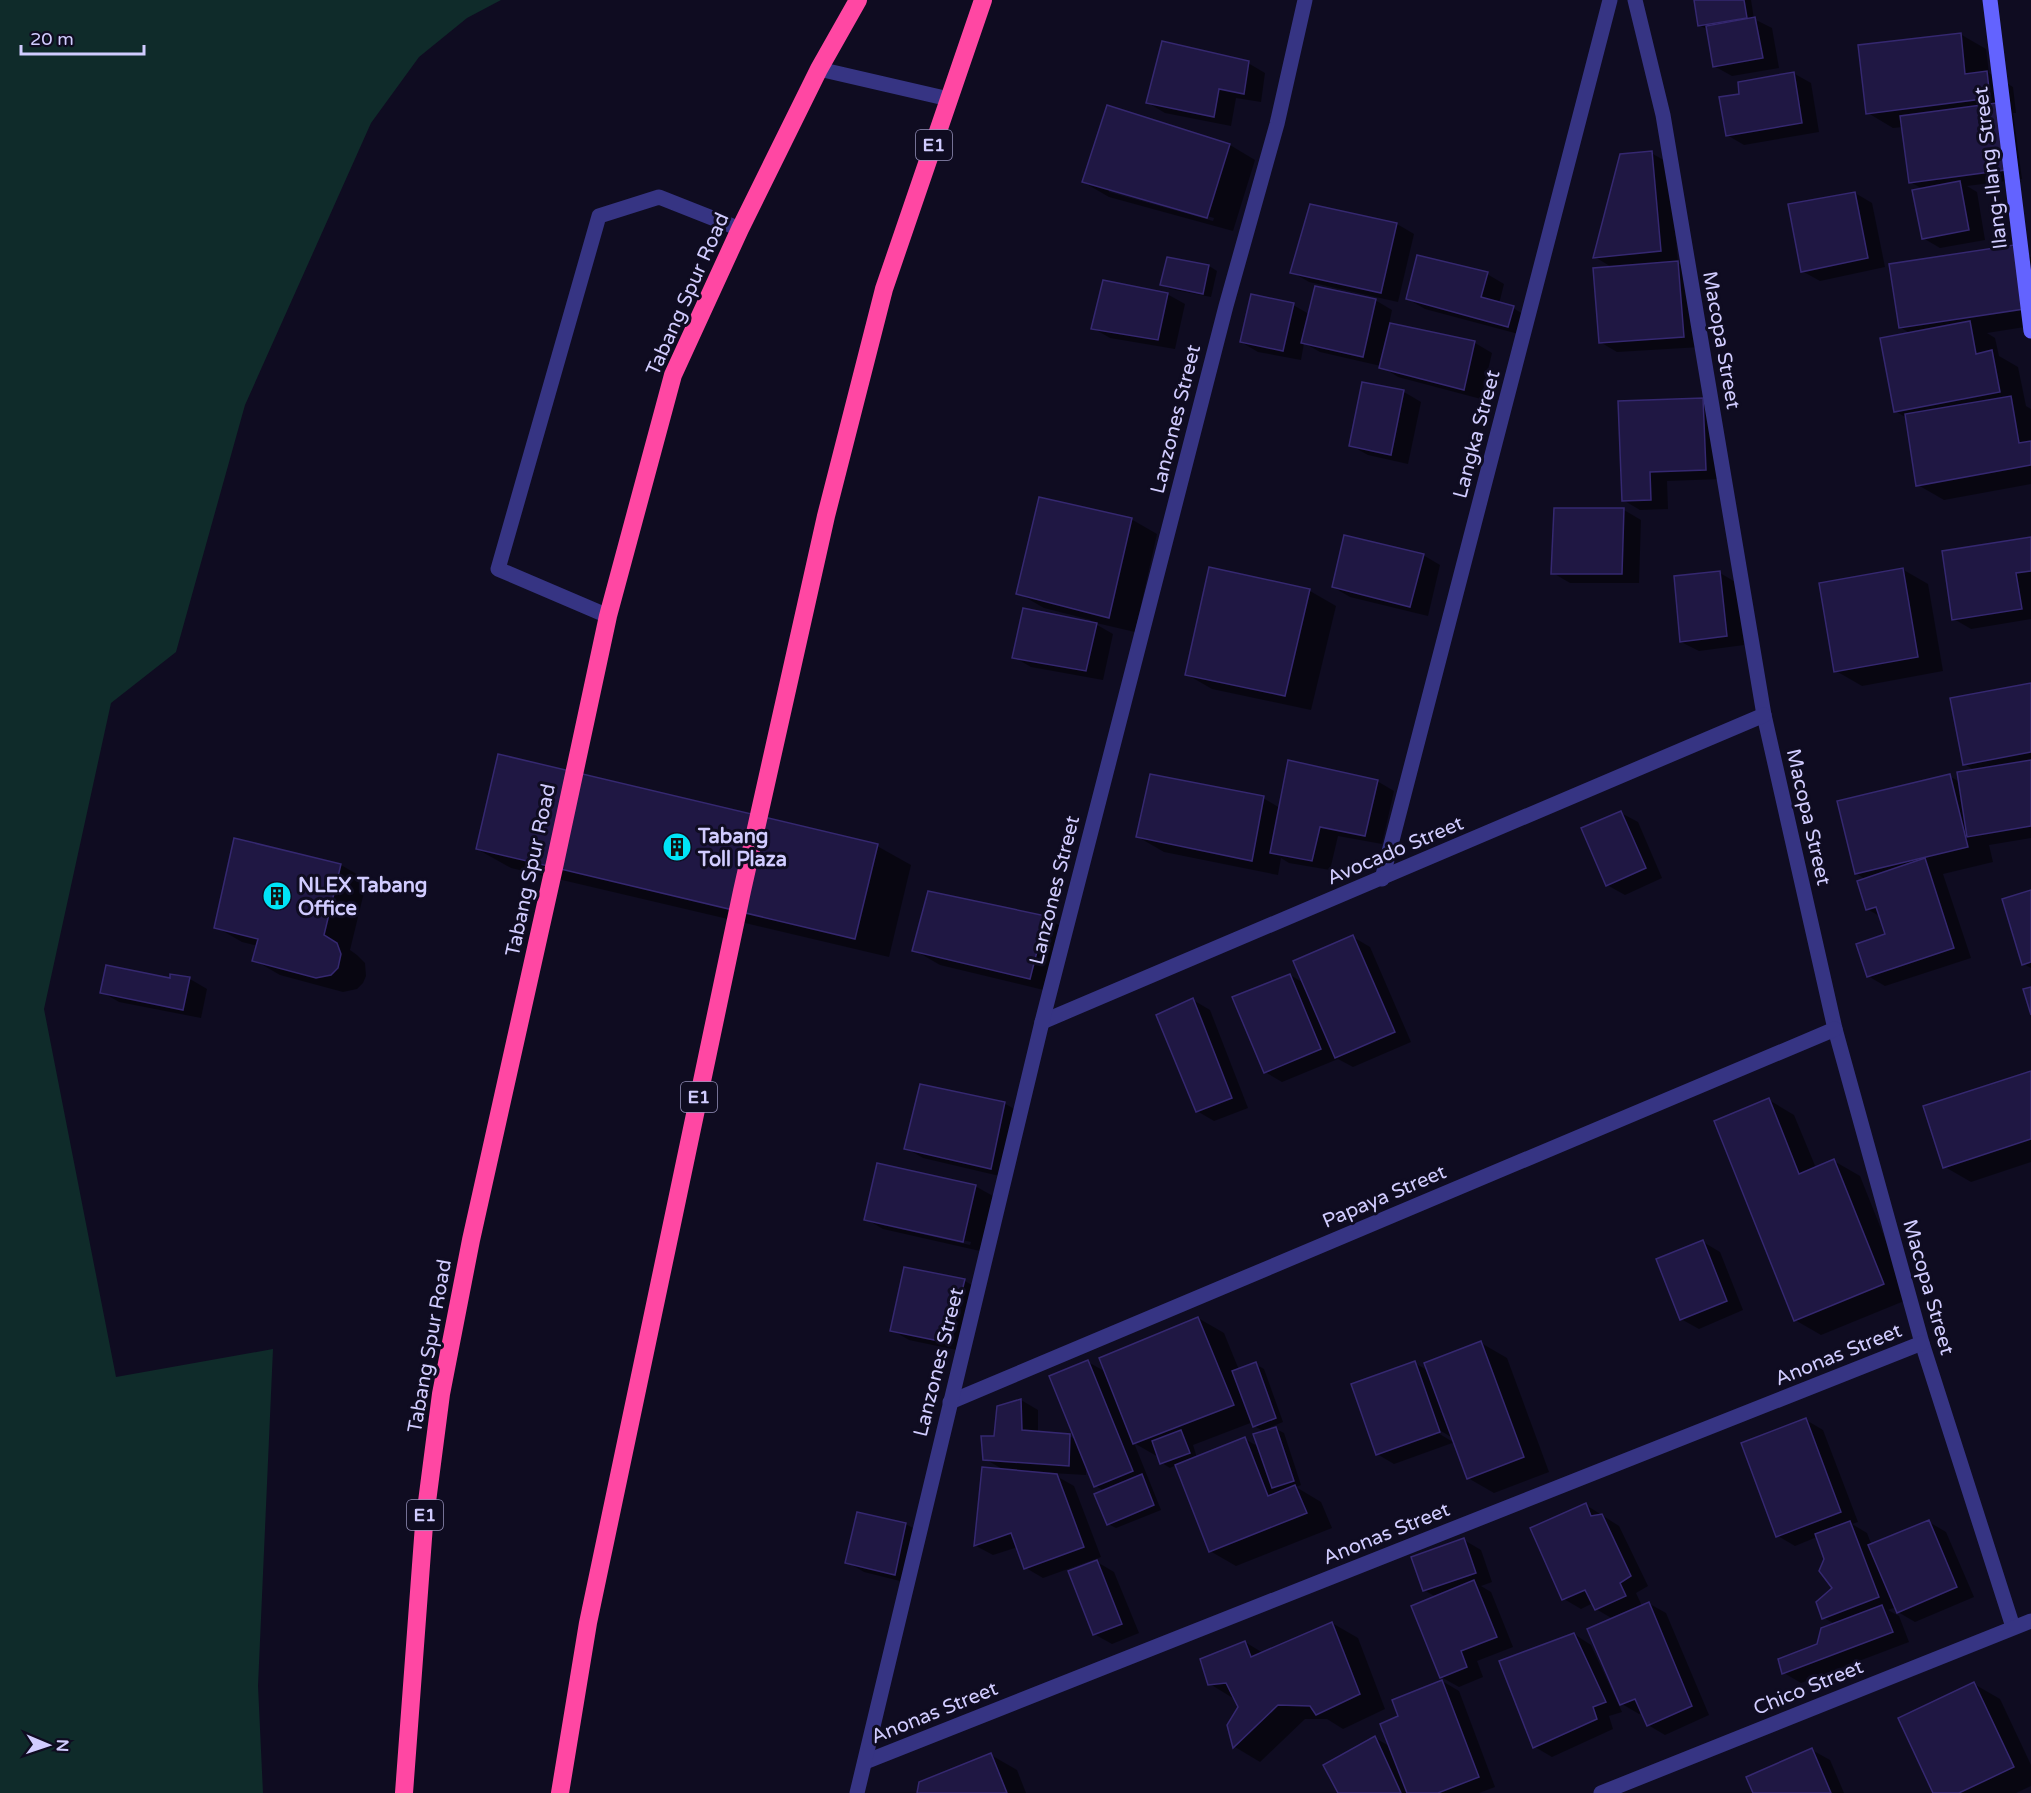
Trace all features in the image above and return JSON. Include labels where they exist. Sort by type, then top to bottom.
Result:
[{"type":"highway","name":"Tabang Spur Road","points":[[404,1793],[424,1525],[441,1394],[471,1240],[608,616],[673,375],[740,229],[819,69],[858,0]]},
{"type":"highway","name":"E1","points":[[560,1793],[588,1623],[742,891],[826,516],[884,289],[983,0]]},
{"type":"street","name":"Lanzones Street","points":[[857,1793],[1042,1022],[1226,306],[1277,124],[1305,0]]},
{"type":"street","name":"Langka Street","points":[[1382,879],[1610,0]]},
{"type":"street","name":"Macopa Street","points":[[1635,0],[1663,116],[1764,715],[1835,1029],[1922,1343],[2013,1627]]},
{"type":"street","name":"Ilang-Ilang Street","points":[[1990,0],[2031,331]]},
{"type":"street","points":[[819,69],[949,99]]},
{"type":"street","points":[[608,616],[498,569],[599,216],[659,197],[740,229]]},
{"type":"street","name":"Avocado Street","points":[[1042,1022],[1764,715]]},
{"type":"street","name":"Papaya Street","points":[[950,1402],[1835,1029]]},
{"type":"street","name":"Anonas Street","points":[[865,1762],[1922,1343]]},
{"type":"street","name":"Chico Street","points":[[1601,1793],[2031,1621]]},
{"type":"green space","points":[[0,0],[501,0],[467,18],[419,57],[371,123],[245,405],[176,652],[111,703],[44,1009],[116,1377],[273,1349],[258,1686],[263,1793],[0,1793]]},
{"type":"building","points":[[1694,0],[1744,0],[1747,18],[1698,26]]},
{"type":"building","points":[[1755,17],[1763,58],[1713,67],[1706,26]]},
{"type":"building","points":[[1961,33],[1965,74],[1987,71],[1990,98],[1866,114],[1858,45]]},
{"type":"building","points":[[1162,41],[1249,61],[1244,94],[1219,89],[1214,117],[1146,103]]},
{"type":"building","points":[[1794,72],[1802,123],[1726,136],[1719,97],[1739,94],[1738,82]]},
{"type":"building","points":[[1996,103],[2005,170],[1909,183],[1900,116]]},
{"type":"building","points":[[1107,105],[1230,144],[1207,218],[1082,182]]},
{"type":"building","points":[[1652,151],[1661,251],[1593,258],[1620,154]]},
{"type":"building","points":[[1960,181],[1969,230],[1922,239],[1912,190]]},
{"type":"building","points":[[1855,192],[1868,258],[1801,272],[1788,204]]},
{"type":"building","points":[[1310,204],[1397,223],[1381,293],[1290,273]]},
{"type":"building","points":[[2014,245],[2024,309],[1899,328],[1889,264]]},
{"type":"building","points":[[1417,255],[1488,272],[1481,297],[1514,306],[1508,327],[1406,299]]},
{"type":"building","points":[[1167,257],[1209,265],[1203,294],[1160,285]]},
{"type":"building","points":[[1678,261],[1684,337],[1599,343],[1593,268]]},
{"type":"building","points":[[1103,280],[1168,293],[1158,340],[1091,329]]},
{"type":"building","points":[[1315,286],[1376,299],[1363,357],[1301,343]]},
{"type":"building","points":[[1251,294],[1294,303],[1283,351],[1240,342]]},
{"type":"building","points":[[1970,321],[1976,354],[1992,350],[2000,392],[1894,412],[1880,338]]},
{"type":"building","points":[[1390,323],[1475,341],[1464,390],[1379,368]]},
{"type":"building","points":[[1362,382],[1404,390],[1391,455],[1349,446]]},
{"type":"building","points":[[2011,396],[2019,443],[2031,441],[2031,465],[1916,486],[1905,414]]},
{"type":"building","points":[[1703,398],[1706,470],[1650,472],[1651,500],[1622,501],[1618,401]]},
{"type":"building","points":[[1039,497],[1132,518],[1109,618],[1016,594]]},
{"type":"building","points":[[1554,508],[1624,508],[1622,574],[1551,574]]},
{"type":"building","points":[[1344,535],[1424,554],[1410,607],[1332,587]]},
{"type":"building","points":[[2031,537],[2031,571],[2016,573],[2022,609],[1952,620],[1942,551]]},
{"type":"building","points":[[1209,567],[1310,589],[1285,696],[1185,675]]},
{"type":"building","points":[[1903,568],[1918,657],[1834,672],[1819,583]]},
{"type":"building","points":[[1720,571],[1727,636],[1680,642],[1674,576]]},
{"type":"building","points":[[1023,608],[1097,623],[1086,671],[1012,658]]},
{"type":"building","points":[[2031,683],[2031,752],[1963,765],[1950,698]]},
{"type":"building","name":"Tabang Toll Plaza","points":[[498,754],[878,844],[855,939],[476,849]]},
{"type":"building","points":[[1288,760],[1378,780],[1365,836],[1320,827],[1312,861],[1270,853]]},
{"type":"building","points":[[2031,760],[2031,826],[1967,837],[1957,772]]},
{"type":"building","points":[[1150,774],[1264,796],[1252,861],[1136,837]]},
{"type":"building","points":[[1950,774],[1968,847],[1855,874],[1837,801]]},
{"type":"building","points":[[1621,811],[1646,868],[1606,886],[1581,828]]},
{"type":"building","name":"NLEX Tabang Office","points":[[234,838],[341,864],[324,935],[337,943],[341,954],[338,968],[331,975],[316,978],[252,961],[258,939],[214,928]]},
{"type":"building","points":[[1925,858],[1954,948],[1867,977],[1856,944],[1885,934],[1876,907],[1866,910],[1857,881]]},
{"type":"building","points":[[2031,890],[2031,962],[2022,965],[2002,899]]},
{"type":"building","points":[[928,891],[1046,916],[1030,979],[912,951]]},
{"type":"building","points":[[1353,935],[1395,1032],[1335,1058],[1293,961]]},
{"type":"building","points":[[106,965],[170,978],[170,974],[190,977],[183,1010],[100,993]]},
{"type":"building","points":[[1290,974],[1321,1049],[1264,1073],[1232,997]]},
{"type":"building","points":[[2031,987],[2031,1015],[2023,989]]},
{"type":"building","points":[[1193,998],[1232,1098],[1196,1112],[1156,1015]]},
{"type":"building","points":[[2031,1071],[2031,1139],[1943,1168],[1923,1106]]},
{"type":"building","points":[[920,1084],[1005,1102],[991,1169],[904,1149]]},
{"type":"building","points":[[1769,1098],[1799,1174],[1834,1159],[1884,1284],[1794,1321],[1714,1121]]},
{"type":"building","points":[[877,1163],[976,1185],[963,1242],[864,1220]]},
{"type":"building","points":[[1703,1240],[1727,1301],[1680,1320],[1656,1259]]},
{"type":"building","points":[[904,1267],[965,1279],[949,1343],[890,1331]]},
{"type":"building","points":[[1198,1317],[1234,1405],[1133,1444],[1099,1358]]},
{"type":"building","points":[[1481,1341],[1524,1457],[1467,1479],[1424,1363]]},
{"type":"building","points":[[1088,1360],[1133,1471],[1094,1487],[1049,1376]]},
{"type":"building","points":[[1415,1361],[1440,1432],[1376,1455],[1351,1384]]},
{"type":"building","points":[[1256,1362],[1276,1418],[1253,1427],[1232,1371]]},
{"type":"building","points":[[1021,1399],[1022,1430],[1070,1434],[1069,1466],[983,1460],[981,1436],[994,1436],[997,1406]]},
{"type":"building","points":[[1806,1418],[1841,1512],[1776,1537],[1741,1443]]},
{"type":"building","points":[[1276,1427],[1294,1481],[1272,1488],[1253,1434]]},
{"type":"building","points":[[1181,1430],[1190,1453],[1160,1464],[1152,1441]]},
{"type":"building","points":[[1245,1437],[1268,1496],[1295,1485],[1307,1513],[1209,1552],[1175,1465]]},
{"type":"building","points":[[982,1467],[1057,1474],[1084,1547],[1024,1569],[1011,1533],[974,1546]]},
{"type":"building","points":[[1142,1474],[1154,1505],[1107,1525],[1094,1494]]},
{"type":"building","points":[[1586,1503],[1591,1516],[1602,1514],[1631,1576],[1620,1583],[1626,1596],[1595,1610],[1585,1590],[1562,1600],[1530,1528]]},
{"type":"building","points":[[857,1512],[906,1523],[895,1575],[845,1563]]},
{"type":"building","points":[[1929,1520],[1957,1587],[1897,1613],[1868,1545]]},
{"type":"building","points":[[1850,1521],[1879,1597],[1822,1619],[1816,1602],[1832,1588],[1819,1571],[1824,1559],[1815,1534]]},
{"type":"building","points":[[1464,1538],[1476,1573],[1423,1591],[1411,1557]]},
{"type":"building","points":[[1097,1560],[1122,1624],[1093,1635],[1068,1571]]},
{"type":"building","points":[[1474,1580],[1497,1637],[1461,1651],[1467,1667],[1440,1678],[1411,1606]]},
{"type":"building","points":[[1649,1602],[1692,1706],[1647,1726],[1635,1699],[1620,1705],[1587,1629]]},
{"type":"building","points":[[1882,1605],[1893,1632],[1782,1674],[1778,1659],[1817,1644],[1821,1628]]},
{"type":"building","points":[[1332,1622],[1360,1694],[1316,1715],[1310,1706],[1278,1705],[1233,1748],[1227,1725],[1238,1707],[1226,1683],[1208,1685],[1200,1659],[1245,1641],[1251,1657]]},
{"type":"building","points":[[1574,1633],[1606,1702],[1593,1707],[1597,1719],[1533,1748],[1499,1661]]},
{"type":"building","points":[[1442,1680],[1479,1777],[1438,1793],[1407,1793],[1380,1724],[1398,1716],[1392,1700]]},
{"type":"building","points":[[1974,1682],[2014,1767],[1959,1793],[1933,1793],[1898,1718]]},
{"type":"building","points":[[1375,1736],[1401,1793],[1338,1793],[1323,1765]]},
{"type":"building","points":[[1812,1748],[1831,1793],[1753,1793],[1746,1777]]},
{"type":"building","points":[[991,1753],[1007,1793],[917,1793],[919,1782]]},
{"type":"place","name":"Tabang Toll Plaza","points":[[677,847]]},
{"type":"place","name":"NLEX Tabang Office","points":[[277,896]]}]
